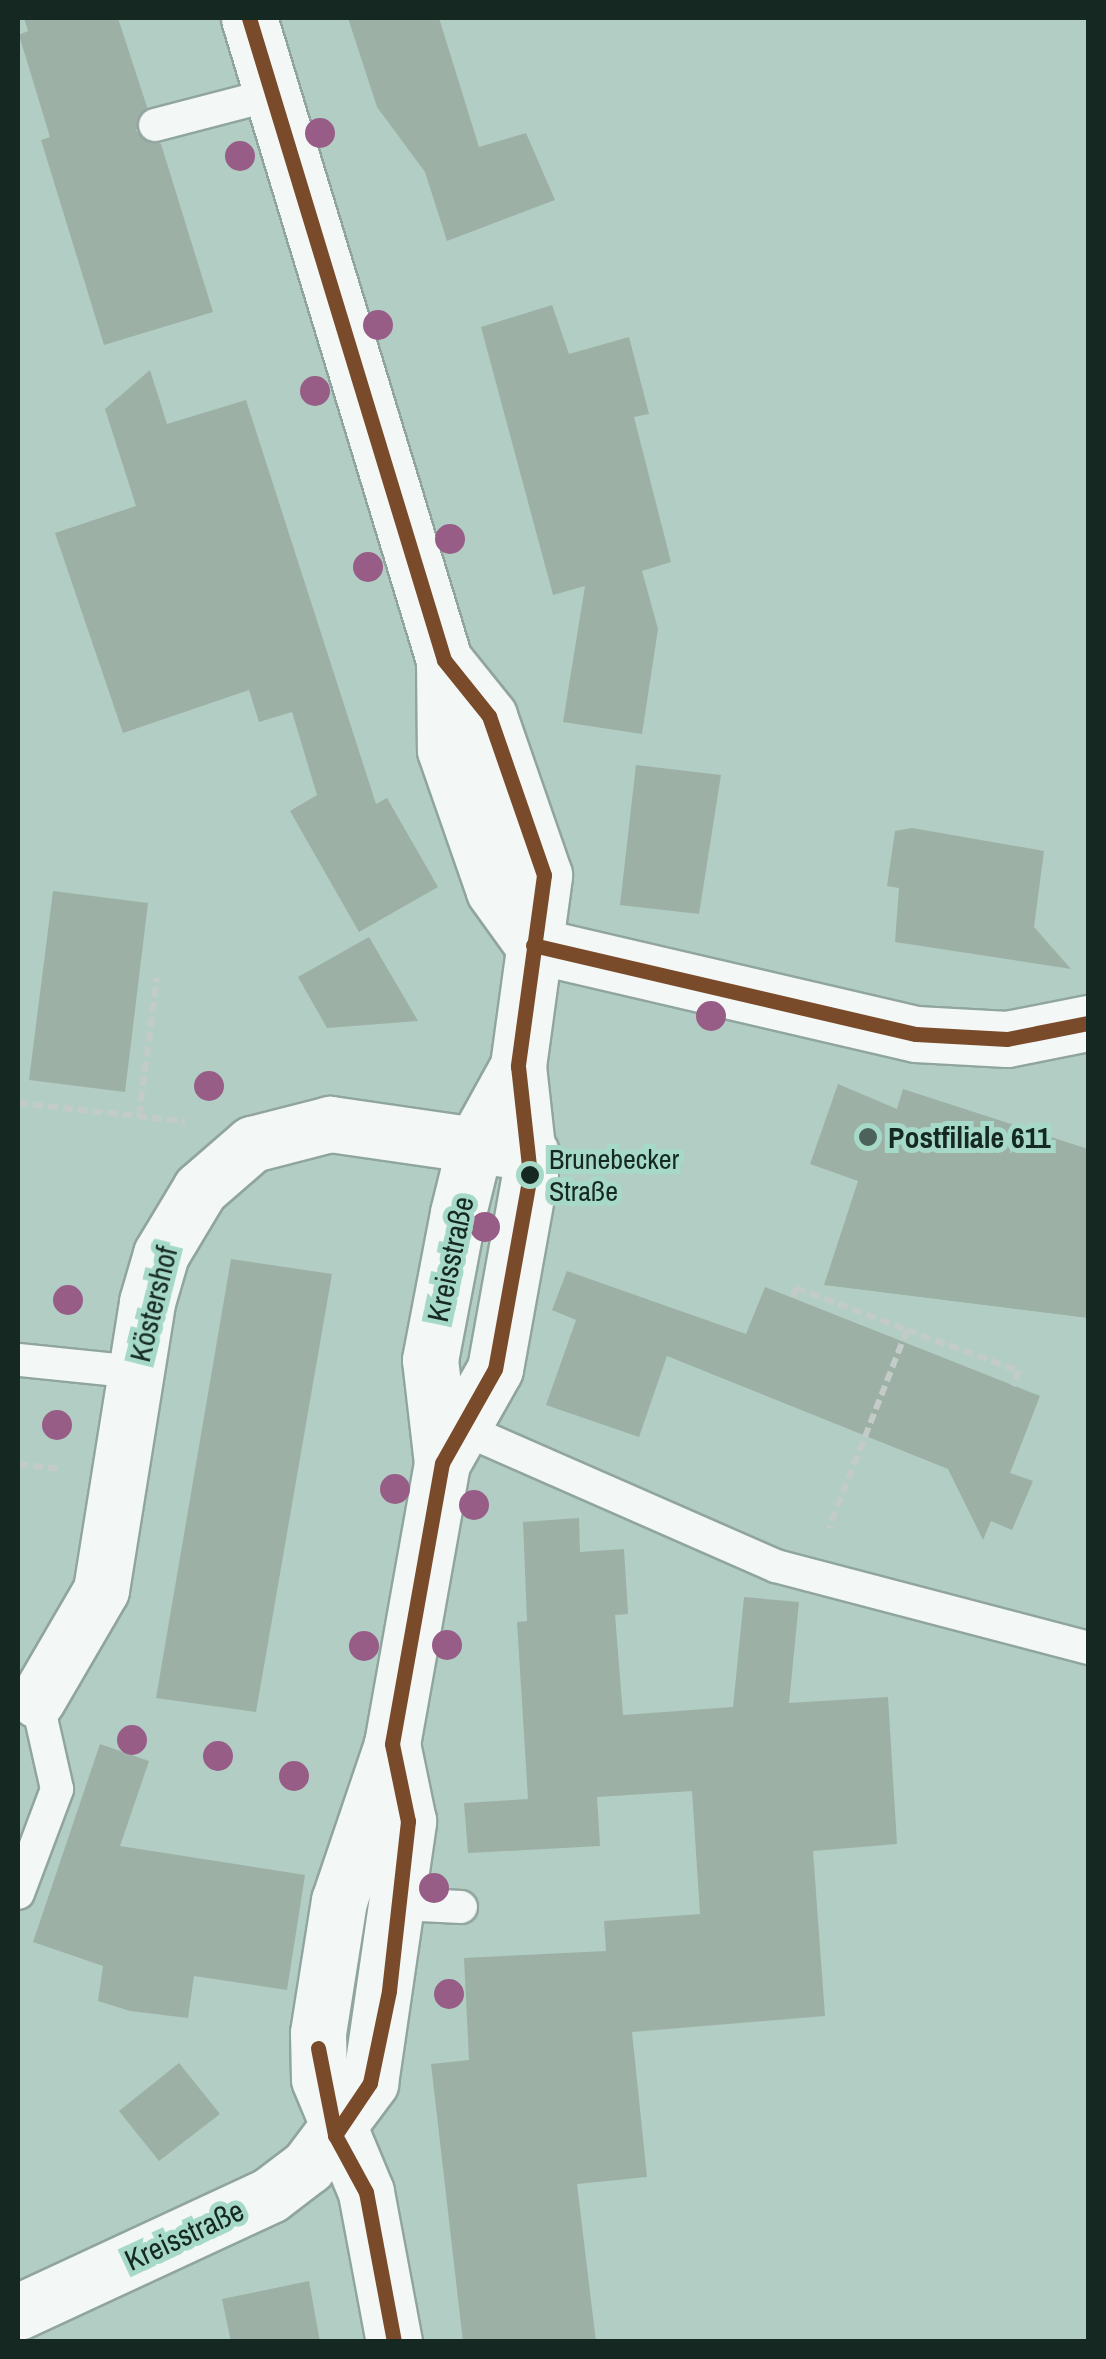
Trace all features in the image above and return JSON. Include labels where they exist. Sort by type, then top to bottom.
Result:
[{"type":"street","points":[[248,18],[444,660],[445,750],[494,892],[532,945],[916,1034],[1007,1039],[1088,1023]]},
{"type":"street","name":"Kreisstraße","points":[[444,1433],[495,1370],[532,1153],[518,1066],[532,945]]},
{"type":"street","name":"Kreisstraße","points":[[335,2134],[318,2033],[339,1901],[392,1744],[444,1433],[430,1360],[475,1144],[518,1066]]},
{"type":"street","points":[[252,1144],[330,1124],[532,1153]]},
{"type":"street","name":"Köstershof","points":[[27,1702],[100,1590],[147,1302],[178,1218],[252,1144]]},
{"type":"street","name":"Kreisstraße","points":[[18,2312],[270,2195],[335,2134],[370,2083],[401,1904],[408,1821],[392,1744]]},
{"type":"street","points":[[335,2134],[366,2192],[394,2342]]},
{"type":"lane","points":[[156,125],[270,95]]},
{"type":"lane","points":[[20,1360],[136,1372]]},
{"type":"lane","points":[[444,1433],[810,1576],[1088,1648]]},
{"type":"lane","points":[[18,1894],[57,1789],[27,1702]]},
{"type":"lane","points":[[401,1904],[461,1907]]},
{"type":"path","points":[[140,1116],[157,978]]},
{"type":"path","points":[[18,1103],[218,1125],[252,1144]]},
{"type":"path","points":[[793,1297],[796,1288],[1019,1371],[1013,1386]]},
{"type":"path","points":[[810,1576],[907,1330]]},
{"type":"building","points":[[24,18],[118,18],[147,107],[136,131],[161,144],[213,312],[104,345],[41,140],[50,137],[19,35],[28,31]]},
{"type":"building","points":[[348,18],[439,18],[479,147],[526,133],[555,200],[447,241],[425,172],[377,107]]},
{"type":"building","points":[[552,305],[569,354],[629,337],[649,414],[634,417],[671,562],[642,571],[658,629],[642,734],[563,722],[585,586],[553,595],[481,327]]},
{"type":"building","points":[[150,370],[167,424],[246,400],[376,804],[387,798],[438,887],[359,932],[290,811],[317,795],[292,712],[259,722],[249,690],[123,733],[55,533],[136,506],[105,409]]},
{"type":"building","points":[[636,765],[721,775],[699,914],[620,905]]},
{"type":"building","points":[[912,828],[1044,851],[1034,927],[1071,969],[895,942],[899,888],[887,886],[895,831]]},
{"type":"building","points":[[53,891],[148,903],[125,1092],[29,1080]]},
{"type":"building","points":[[369,937],[418,1021],[327,1028],[298,977]]},
{"type":"building","points":[[838,1084],[897,1109],[903,1089],[1088,1149],[1088,1318],[824,1285],[858,1181],[810,1164]]},
{"type":"building","points":[[231,1259],[332,1274],[256,1712],[156,1698]]},
{"type":"building","points":[[567,1271],[746,1334],[765,1287],[1040,1396],[1010,1473],[1033,1481],[1012,1530],[991,1521],[983,1540],[948,1469],[667,1356],[639,1437],[546,1405],[576,1320],[552,1310]]},
{"type":"building","points":[[579,1518],[580,1552],[624,1549],[628,1614],[615,1615],[623,1715],[733,1707],[744,1597],[799,1602],[789,1703],[888,1697],[897,1844],[813,1851],[825,2016],[632,2032],[647,2177],[577,2184],[596,2342],[463,2342],[431,2064],[469,2060],[464,1958],[606,1951],[604,1921],[700,1914],[692,1791],[597,1797],[600,1846],[468,1853],[464,1803],[528,1799],[517,1622],[527,1621],[523,1522]]},
{"type":"building","points":[[100,1744],[149,1761],[120,1846],[305,1875],[287,1990],[194,1976],[188,2018],[130,2011],[98,2001],[103,1966],[33,1942]]},
{"type":"building","points":[[179,2063],[220,2114],[159,2161],[119,2111]]},
{"type":"building","points":[[309,2281],[320,2342],[231,2342],[222,2299]]},
{"type":"transit line","points":[[249,18],[444,660],[489,716],[544,875],[518,1066],[530,1175],[495,1369],[442,1463],[392,1744],[408,1821],[389,1991],[370,2083],[335,2135]]},
{"type":"transit line","points":[[533,945],[916,1034],[1007,1039],[1088,1023]]},
{"type":"transit line","points":[[318,2048],[335,2135],[366,2192],[394,2342]]},
{"type":"place","name":"Postfiliale 611","points":[[868,1137]]},
{"type":"place","name":"Brunebecker Straße","points":[[530,1175]]}]
